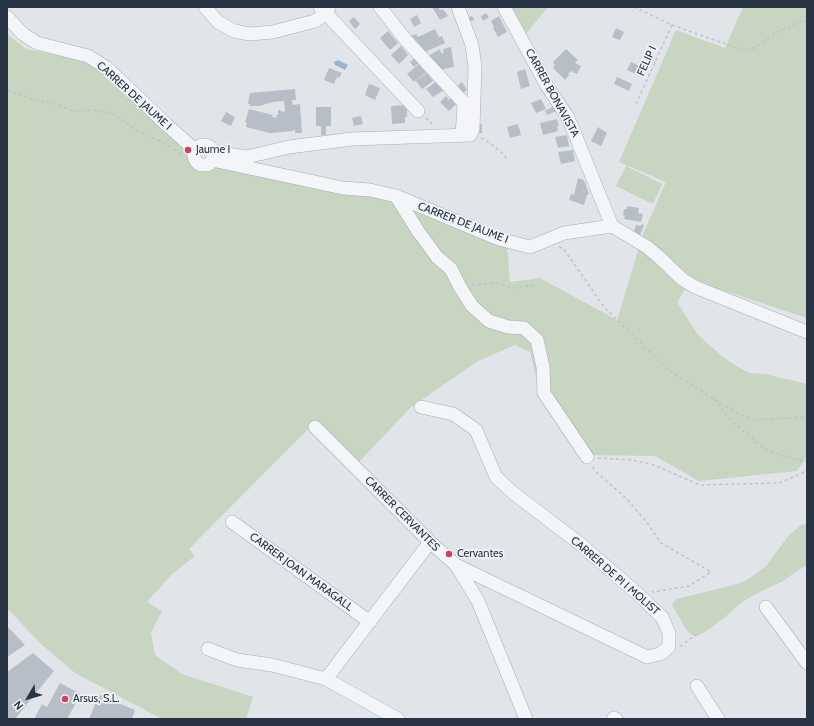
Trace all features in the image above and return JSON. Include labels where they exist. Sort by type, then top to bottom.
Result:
[{"type":"street","points":[[205,7],[218,22],[234,31],[250,34],[273,32],[318,20],[324,9],[418,111]]},
{"type":"street","points":[[380,7],[397,29],[463,102],[466,135]]},
{"type":"street","points":[[212,156],[247,157],[288,147],[352,139],[466,135],[473,129],[475,67],[472,45],[458,7]]},
{"type":"street","name":"CARRER BONAVISTA","points":[[504,7],[547,86],[572,126],[612,226]]},
{"type":"street","name":"CARRER DE JAUME I","points":[[7,18],[23,34],[37,43],[88,56],[107,68],[167,125],[195,154],[197,162],[203,165],[209,163],[212,156],[343,188],[370,190],[396,196],[498,239],[530,247],[564,233],[612,226]]},
{"type":"street","points":[[396,196],[418,231],[437,257],[451,269],[472,306],[489,321],[508,327],[524,328],[537,340],[543,367],[544,393],[587,457]]},
{"type":"street","points":[[612,226],[647,247],[660,257],[682,279],[695,287],[807,332]]},
{"type":"street","name":"CARRER DE PI I MOLIST","points":[[421,407],[453,414],[476,430],[496,476],[512,492],[579,543],[662,617],[669,633],[669,647]]},
{"type":"street","name":"CARRER CERVANTES","points":[[315,427],[430,542],[456,565],[478,601],[526,719]]},
{"type":"street","name":"CARRER JOAN MARAGALL","points":[[232,522],[370,622]]},
{"type":"street","points":[[326,679],[430,542]]},
{"type":"street","points":[[456,565],[647,657],[660,654],[669,647]]},
{"type":"street","points":[[478,601],[482,594],[493,584]]},
{"type":"street","points":[[766,607],[807,663]]},
{"type":"street","points":[[208,649],[237,660],[272,665],[326,679],[398,719]]},
{"type":"street","points":[[697,686],[718,719]]},
{"type":"path","points":[[634,7],[672,25],[743,50],[752,49],[776,33],[797,23],[807,21]]},
{"type":"path","name":"FELIP I","points":[[636,104],[672,25]]},
{"type":"path","points":[[7,90],[74,111],[92,110],[113,114],[136,130],[161,141],[188,158],[195,154]]},
{"type":"path","points":[[418,111],[443,136]]},
{"type":"path","points":[[466,135],[479,137],[490,143],[509,161]]},
{"type":"path","points":[[556,247],[563,248],[604,307],[668,370],[740,415],[756,420],[807,417]]},
{"type":"path","points":[[460,287],[495,283],[514,288],[537,285]]},
{"type":"path","points":[[713,398],[731,420],[762,447],[774,453],[807,462]]},
{"type":"path","points":[[587,457],[632,460],[654,465],[700,485],[779,483],[807,472]]},
{"type":"path","points":[[587,457],[595,471],[628,500],[648,524],[661,543],[711,572],[689,586],[638,594]]},
{"type":"path","points":[[669,647],[681,646],[699,632]]},
{"type":"green space","points":[[512,7],[548,7],[526,34]]},
{"type":"green space","points":[[743,7],[807,7],[807,318],[691,280],[677,302],[698,335],[723,357],[736,366],[750,373],[765,374],[807,384],[807,456],[797,471],[699,481],[655,456],[580,455],[540,394],[530,352],[515,345],[478,361],[410,408],[359,462],[310,427],[189,549],[195,556],[172,574],[147,602],[162,611],[151,633],[155,655],[182,674],[253,697],[246,719],[162,719],[75,673],[41,644],[7,608],[7,33],[26,49],[82,60],[98,67],[186,151],[194,165],[205,167],[220,165],[390,199],[507,245],[510,282],[540,278],[617,320],[643,234],[666,182],[619,162],[676,30],[725,48]]},
{"type":"green space","points":[[626,166],[662,184],[653,204],[616,186]]},
{"type":"green space","points":[[807,524],[807,565],[783,581],[742,602],[705,632],[695,637],[689,633],[672,605],[676,599],[726,587],[747,580],[766,566],[789,535],[801,525]]},
{"type":"water","points":[[338,60],[348,65],[345,70],[335,65],[334,62]]},
{"type":"building","points":[[432,7],[438,7],[440,10],[443,9],[448,16],[440,20]]},
{"type":"building","points":[[486,13],[489,17],[483,21],[481,16]]},
{"type":"building","points":[[417,15],[421,23],[414,27],[410,19]]},
{"type":"building","points":[[472,16],[474,20],[467,23],[466,18]]},
{"type":"building","points":[[499,16],[507,32],[498,37],[491,21]]},
{"type":"building","points":[[354,17],[360,24],[355,29],[349,21]]},
{"type":"building","points":[[616,28],[624,32],[620,40],[612,37]]},
{"type":"building","points":[[435,29],[439,37],[442,36],[445,43],[423,53],[410,36],[416,34],[418,37]]},
{"type":"building","points":[[388,31],[398,43],[390,50],[380,38]]},
{"type":"building","points":[[401,46],[408,55],[399,64],[391,55]]},
{"type":"building","points":[[451,47],[454,67],[439,70],[427,57],[440,49],[441,53],[444,53],[443,49]]},
{"type":"building","points":[[566,49],[578,60],[575,63],[581,66],[577,74],[571,71],[565,80],[553,68],[555,65],[553,62]]},
{"type":"building","points":[[415,58],[419,63],[414,67],[410,62]]},
{"type":"building","points":[[631,62],[644,68],[640,76],[627,70]]},
{"type":"building","points":[[419,64],[426,73],[414,82],[407,74]]},
{"type":"building","points":[[329,68],[342,73],[339,78],[337,77],[334,84],[324,80]]},
{"type":"building","points":[[525,69],[530,86],[521,89],[517,72]]},
{"type":"building","points":[[427,73],[433,81],[422,89],[416,81]]},
{"type":"building","points":[[617,77],[632,84],[629,91],[614,84]]},
{"type":"building","points":[[437,81],[444,90],[433,97],[426,89]]},
{"type":"building","points":[[462,82],[467,90],[461,95],[455,88]]},
{"type":"building","points":[[369,84],[380,88],[375,100],[365,95]]},
{"type":"building","points":[[295,89],[296,100],[292,100],[293,105],[300,104],[302,133],[295,133],[295,130],[293,130],[270,133],[246,127],[247,123],[245,122],[249,109],[273,115],[272,117],[277,118],[276,115],[278,115],[278,110],[281,110],[281,112],[285,111],[284,101],[259,106],[250,106],[248,103],[250,93]]},
{"type":"building","points":[[446,96],[449,100],[451,98],[456,104],[449,111],[440,102]]},
{"type":"building","points":[[541,99],[546,109],[536,113],[531,103]]},
{"type":"building","points":[[407,105],[407,117],[405,117],[405,123],[392,124],[391,106]]},
{"type":"building","points":[[554,106],[557,111],[547,115],[545,111]]},
{"type":"building","points":[[316,107],[331,107],[331,126],[326,126],[326,135],[321,135],[321,126],[316,126]]},
{"type":"building","points":[[226,112],[235,117],[231,126],[221,121]]},
{"type":"building","points":[[361,116],[363,124],[354,126],[352,118]]},
{"type":"building","points":[[557,119],[559,126],[557,126],[558,131],[543,135],[540,123]]},
{"type":"building","points":[[482,124],[482,133],[477,133],[477,125]]},
{"type":"building","points":[[518,124],[521,135],[510,138],[507,127]]},
{"type":"building","points":[[598,127],[607,133],[601,146],[591,141]]},
{"type":"building","points":[[567,135],[569,146],[558,148],[555,137]]},
{"type":"building","points":[[573,150],[575,161],[561,164],[558,152]]},
{"type":"building","points":[[578,178],[584,180],[589,194],[587,195],[584,205],[569,200],[571,194],[574,195]]},
{"type":"building","points":[[627,206],[639,208],[638,213],[643,214],[641,222],[624,219],[624,209],[627,209]]},
{"type":"building","points":[[642,224],[644,225],[640,235],[634,231],[636,225],[640,226]]},
{"type":"building","points":[[7,626],[25,645],[7,657]]},
{"type":"building","points":[[33,653],[54,671],[15,719],[7,719],[7,672]]},
{"type":"building","name":"Arsus, S.L.","points":[[60,683],[81,694],[67,719],[34,719],[42,704],[47,707]]},
{"type":"building","points":[[99,695],[135,710],[132,719],[89,719]]},
{"type":"place","name":"Jaume I","points":[[188,150]]},
{"type":"place","name":"Cervantes","points":[[449,554]]},
{"type":"place","name":"Arsus, S.L.","points":[[65,699]]}]
